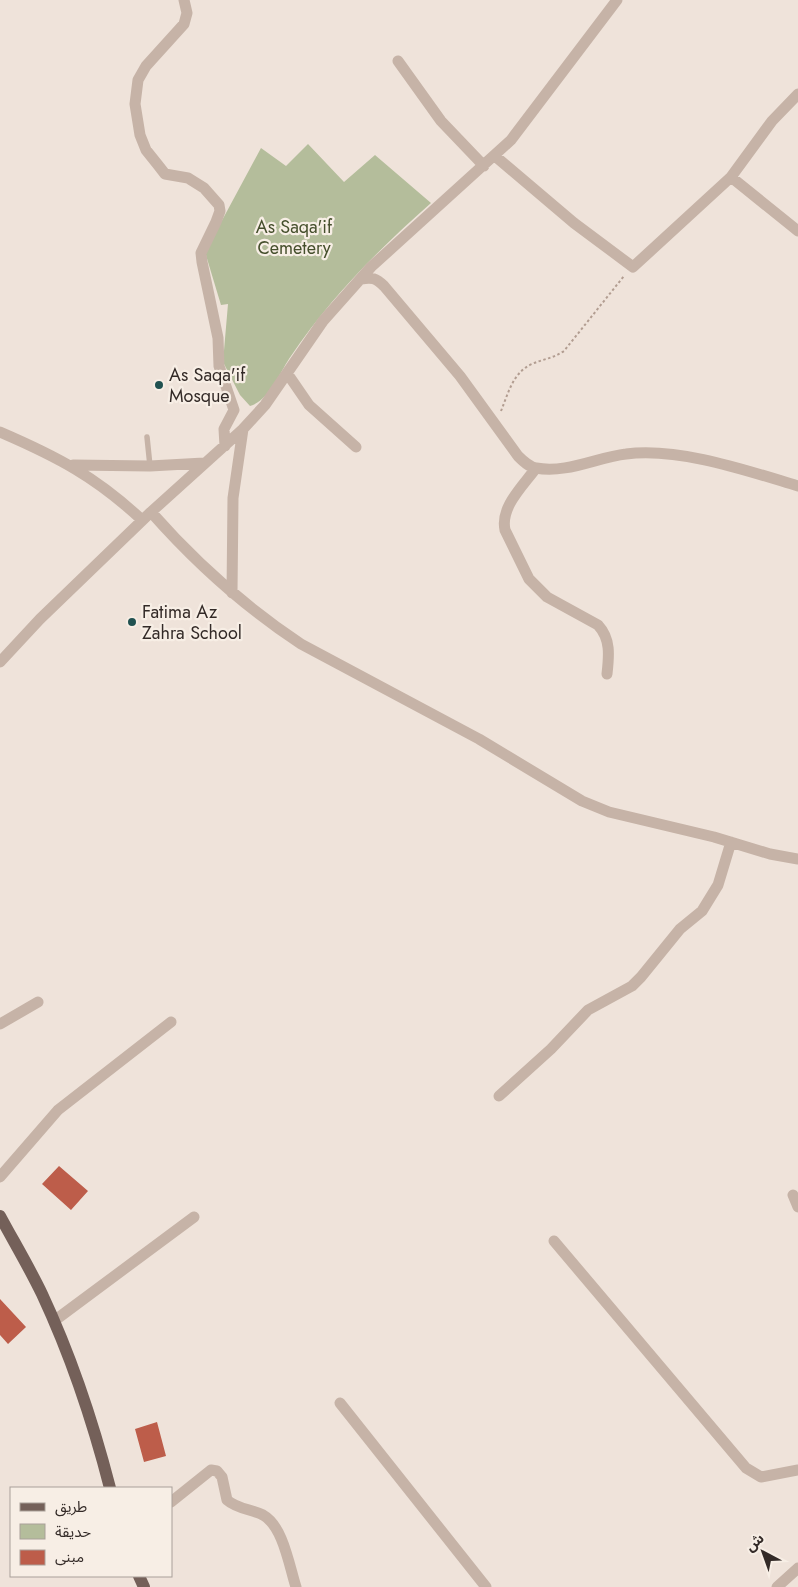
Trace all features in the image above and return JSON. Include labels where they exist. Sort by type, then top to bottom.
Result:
[{"type":"main road","points":[[0,1216],[42,1294],[54,1322],[87,1406],[110,1487]]},
{"type":"street","points":[[184,0],[187,12],[184,24],[146,66],[138,80],[136,104],[140,135],[146,150],[161,170],[171,176],[188,178],[204,188],[219,205],[220,212],[201,253],[218,338],[219,366],[234,410],[224,429],[225,446]]},
{"type":"street","points":[[0,662],[46,613],[142,520],[243,430],[265,405],[323,321],[361,279],[389,249],[495,156],[522,127],[613,2]]},
{"type":"street","points":[[398,61],[441,121],[484,166]]},
{"type":"street","points":[[495,156],[574,223],[633,266],[731,178],[766,128],[798,94]]},
{"type":"street","points":[[731,178],[798,231]]},
{"type":"street","points":[[361,279],[371,277],[378,280],[384,286],[460,376],[518,456],[526,464],[536,468],[558,468],[627,453],[662,454],[719,463],[798,486]]},
{"type":"street","points":[[287,373],[309,405],[356,447]]},
{"type":"street","points":[[232,593],[233,498],[243,430]]},
{"type":"street","points":[[0,432],[72,465],[119,498],[142,520]]},
{"type":"street","points":[[72,465],[150,466],[204,463]]},
{"type":"street","points":[[536,468],[506,511],[503,522],[505,530],[529,579],[548,597],[598,625],[604,632],[608,644],[607,674]]},
{"type":"street","points":[[151,512],[193,557],[232,593],[301,644],[479,739],[582,801],[609,812],[731,842],[770,854],[798,859]]},
{"type":"street","points":[[499,1096],[551,1050],[588,1010],[632,986],[680,929],[702,911],[718,885],[731,842]]},
{"type":"street","points":[[0,1024],[38,1002]]},
{"type":"street","points":[[0,1177],[58,1110],[171,1022]]},
{"type":"street","points":[[793,1195],[798,1207]]},
{"type":"street","points":[[54,1322],[194,1217]]},
{"type":"street","points":[[554,1241],[746,1468],[761,1477],[798,1470]]},
{"type":"street","points":[[340,1403],[486,1587]]},
{"type":"street","points":[[172,1501],[211,1470],[217,1471],[222,1476],[227,1500],[263,1515],[280,1532],[296,1587]]},
{"type":"street","points":[[777,1587],[798,1568]]},
{"type":"lane","points":[[147,437],[150,466]]},
{"type":"path","points":[[496,425],[512,383],[519,372],[531,364],[556,356],[564,351],[633,266]]},
{"type":"green space","name":"As Saqa'if Cemetery","points":[[308,144],[344,182],[375,155],[431,203],[374,256],[339,294],[291,356],[269,392],[257,403],[250,406],[240,395],[223,362],[228,304],[221,305],[205,252],[261,148],[286,166]]},
{"type":"building","points":[[59,1166],[88,1191],[71,1210],[42,1184]]},
{"type":"building","points":[[0,1299],[26,1327],[8,1344],[0,1335]]},
{"type":"building","points":[[157,1422],[166,1456],[144,1462],[135,1429]]},
{"type":"place","name":"As Saqa'if Mosque","points":[[159,385]]},
{"type":"place","name":"Fatima Az Zahra School","points":[[132,622]]}]
